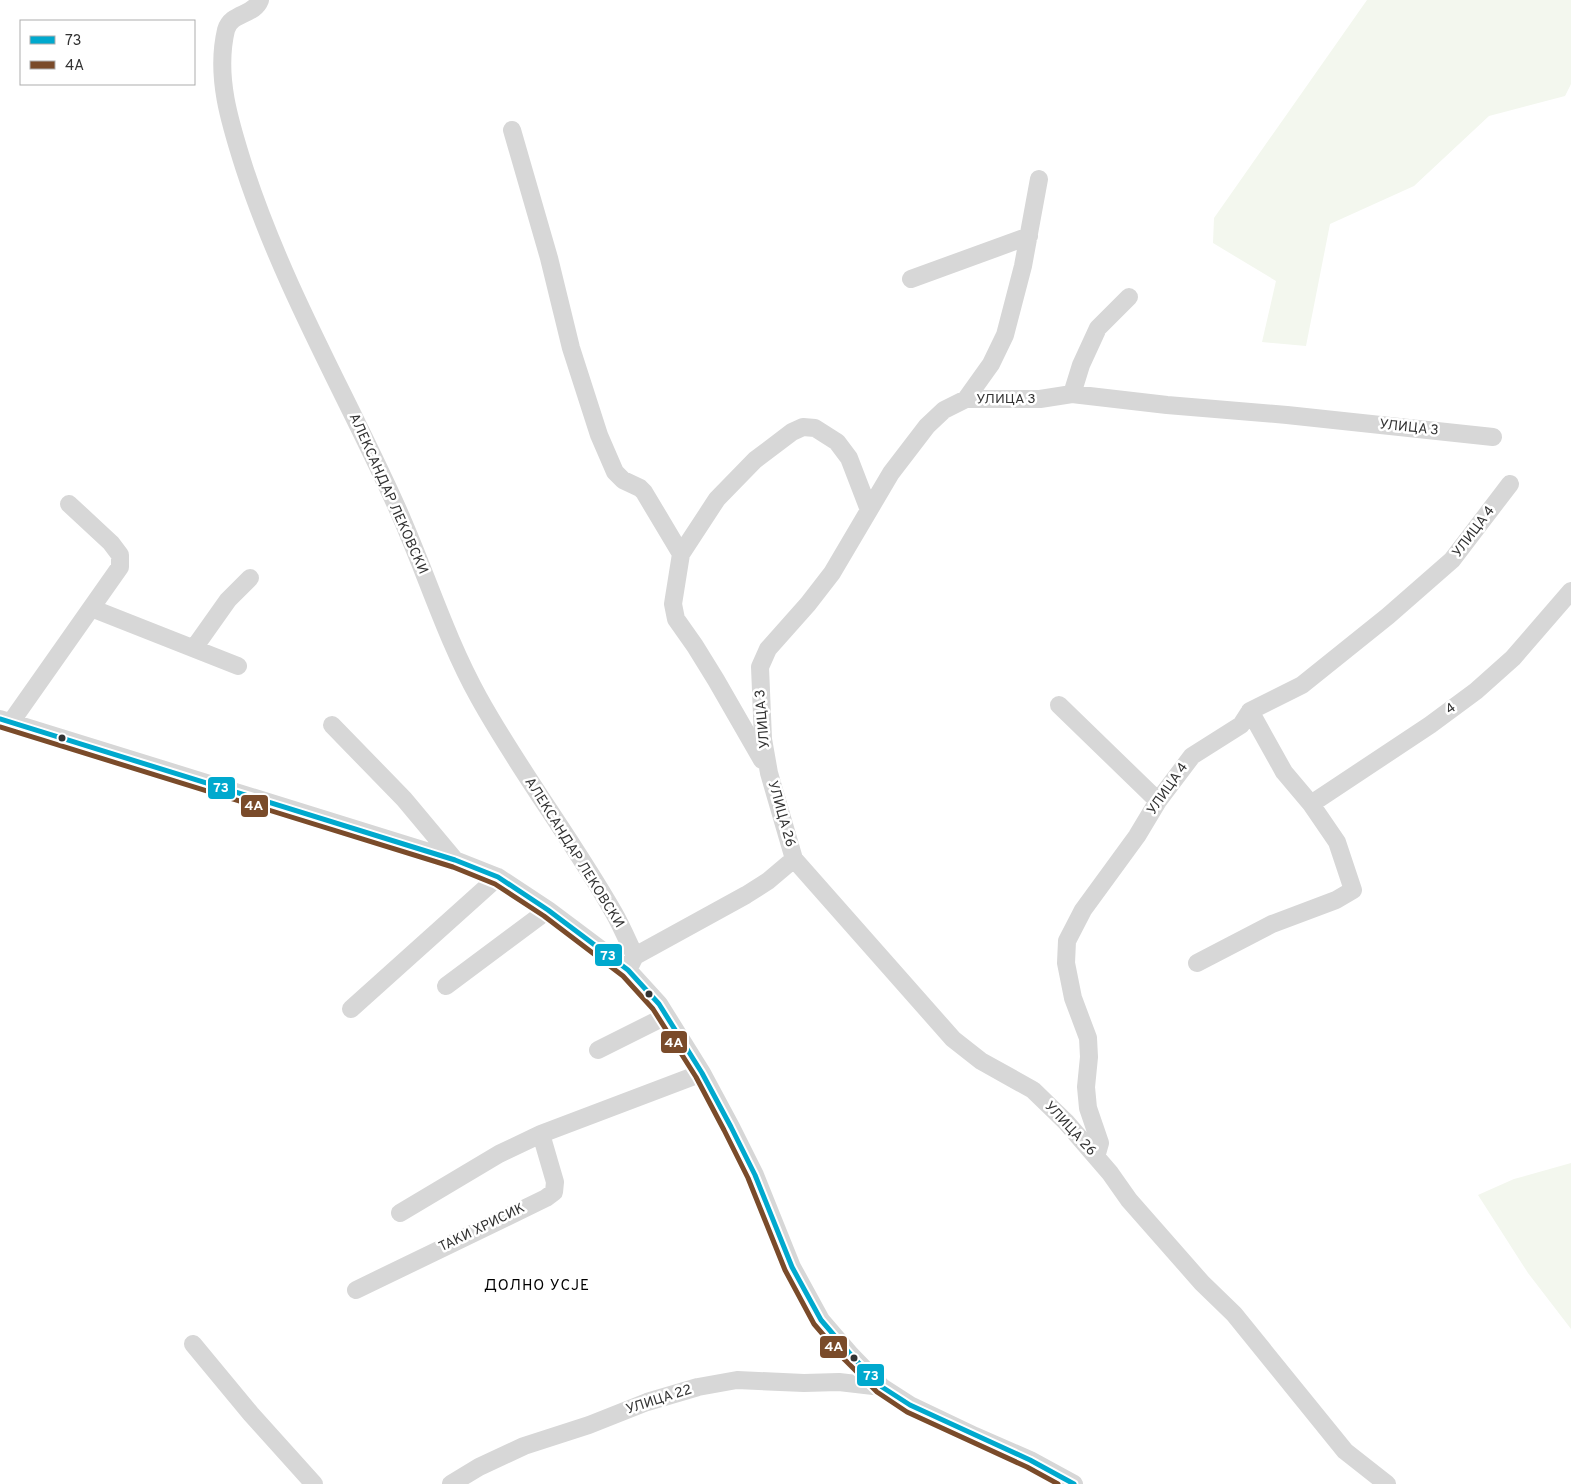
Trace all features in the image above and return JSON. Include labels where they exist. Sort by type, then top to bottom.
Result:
[{"type":"street","name":"АЛЕКСАНДАР ЛЕКОВСКИ","points":[[257,5],[233,18],[227,26],[224,42],[224,97],[236,142],[255,199],[290,287],[405,525],[438,612],[467,676],[509,749],[614,913],[632,963]]},
{"type":"street","points":[[512,130],[549,258],[571,348],[609,462],[622,480],[640,488],[644,492],[681,554]]},
{"type":"street","points":[[966,399],[991,364],[1005,335],[1029,236],[1039,179]]},
{"type":"street","points":[[911,279],[1029,236]]},
{"type":"street","points":[[1072,394],[1081,365],[1098,328],[1129,297]]},
{"type":"street","name":"УЛИЦА 3","points":[[769,773],[763,739],[760,667],[762,658],[832,573],[891,473],[928,426],[944,410],[966,399],[1040,399],[1072,394],[1493,437]]},
{"type":"street","points":[[769,773],[716,680],[676,619],[673,604],[681,554],[717,499],[756,460],[792,432],[803,427],[815,428],[837,442],[849,458],[869,510]]},
{"type":"street","name":"УЛИЦА 4","points":[[1096,1157],[1100,1143],[1088,1108],[1086,1087],[1089,1057],[1088,1038],[1071,989],[1066,963],[1067,942],[1083,910],[1137,836],[1158,800],[1192,756],[1240,725],[1250,710],[1302,686],[1388,616],[1452,560],[1510,484]]},
{"type":"street","points":[[69,504],[111,543],[120,555],[120,567],[6,721],[455,860],[498,878],[632,963],[702,1073],[747,1159],[792,1267],[821,1320],[882,1387],[910,1405],[1030,1460],[1074,1484]]},
{"type":"street","points":[[194,648],[228,600],[250,578]]},
{"type":"street","name":"4","points":[[1311,804],[1430,725],[1476,691],[1513,658],[1571,591]]},
{"type":"street","points":[[91,608],[238,666]]},
{"type":"street","points":[[1058,705],[1158,800]]},
{"type":"street","points":[[1197,963],[1272,924],[1336,900],[1353,890],[1337,842],[1311,804],[1284,772],[1250,710]]},
{"type":"street","points":[[332,725],[404,799],[455,860]]},
{"type":"street","name":"УЛИЦА 26","points":[[769,773],[794,859],[953,1039],[981,1061],[1033,1090],[1066,1122],[1110,1173],[1129,1200],[1202,1283],[1234,1314],[1345,1451],[1387,1484]]},
{"type":"street","points":[[632,963],[768,881],[794,859]]},
{"type":"street","points":[[351,1009],[498,878]]},
{"type":"street","points":[[446,986],[548,910]]},
{"type":"street","points":[[598,1050],[666,1016]]},
{"type":"street","points":[[400,1213],[500,1154],[541,1134],[702,1073]]},
{"type":"street","name":"ТАКИ ХРИСИК","points":[[356,1290],[546,1198],[554,1192],[555,1182],[541,1134]]},
{"type":"street","points":[[193,1344],[251,1414],[314,1484]]},
{"type":"street","name":"УЛИЦА 22","points":[[451,1484],[479,1467],[524,1446],[588,1425],[647,1402],[698,1387],[737,1380],[804,1383],[839,1382],[882,1387]]},
{"type":"shaded area","points":[[1367,0],[1571,0],[1571,84],[1565,96],[1489,116],[1414,186],[1330,224],[1306,346],[1262,342],[1276,281],[1213,243],[1214,218]]},
{"type":"shaded area","points":[[1571,1163],[1571,1329],[1528,1273],[1478,1195],[1514,1179]]},
{"type":"transit line","name":"73","points":[[0,719],[455,860],[498,877],[548,910],[628,970],[659,1004],[702,1073],[731,1127],[755,1175],[792,1267],[821,1320],[851,1355],[882,1387],[910,1405],[1030,1460],[1074,1484]]},
{"type":"transit line","name":"4A","points":[[0,727],[453,867],[495,884],[544,916],[623,976],[653,1009],[696,1077],[724,1130],[748,1178],[785,1270],[814,1324],[845,1360],[877,1392],[907,1412],[1027,1467],[1058,1484]]},
{"type":"district","name":"ДОЛНО УСЈЕ","points":[[537,1286]]}]
